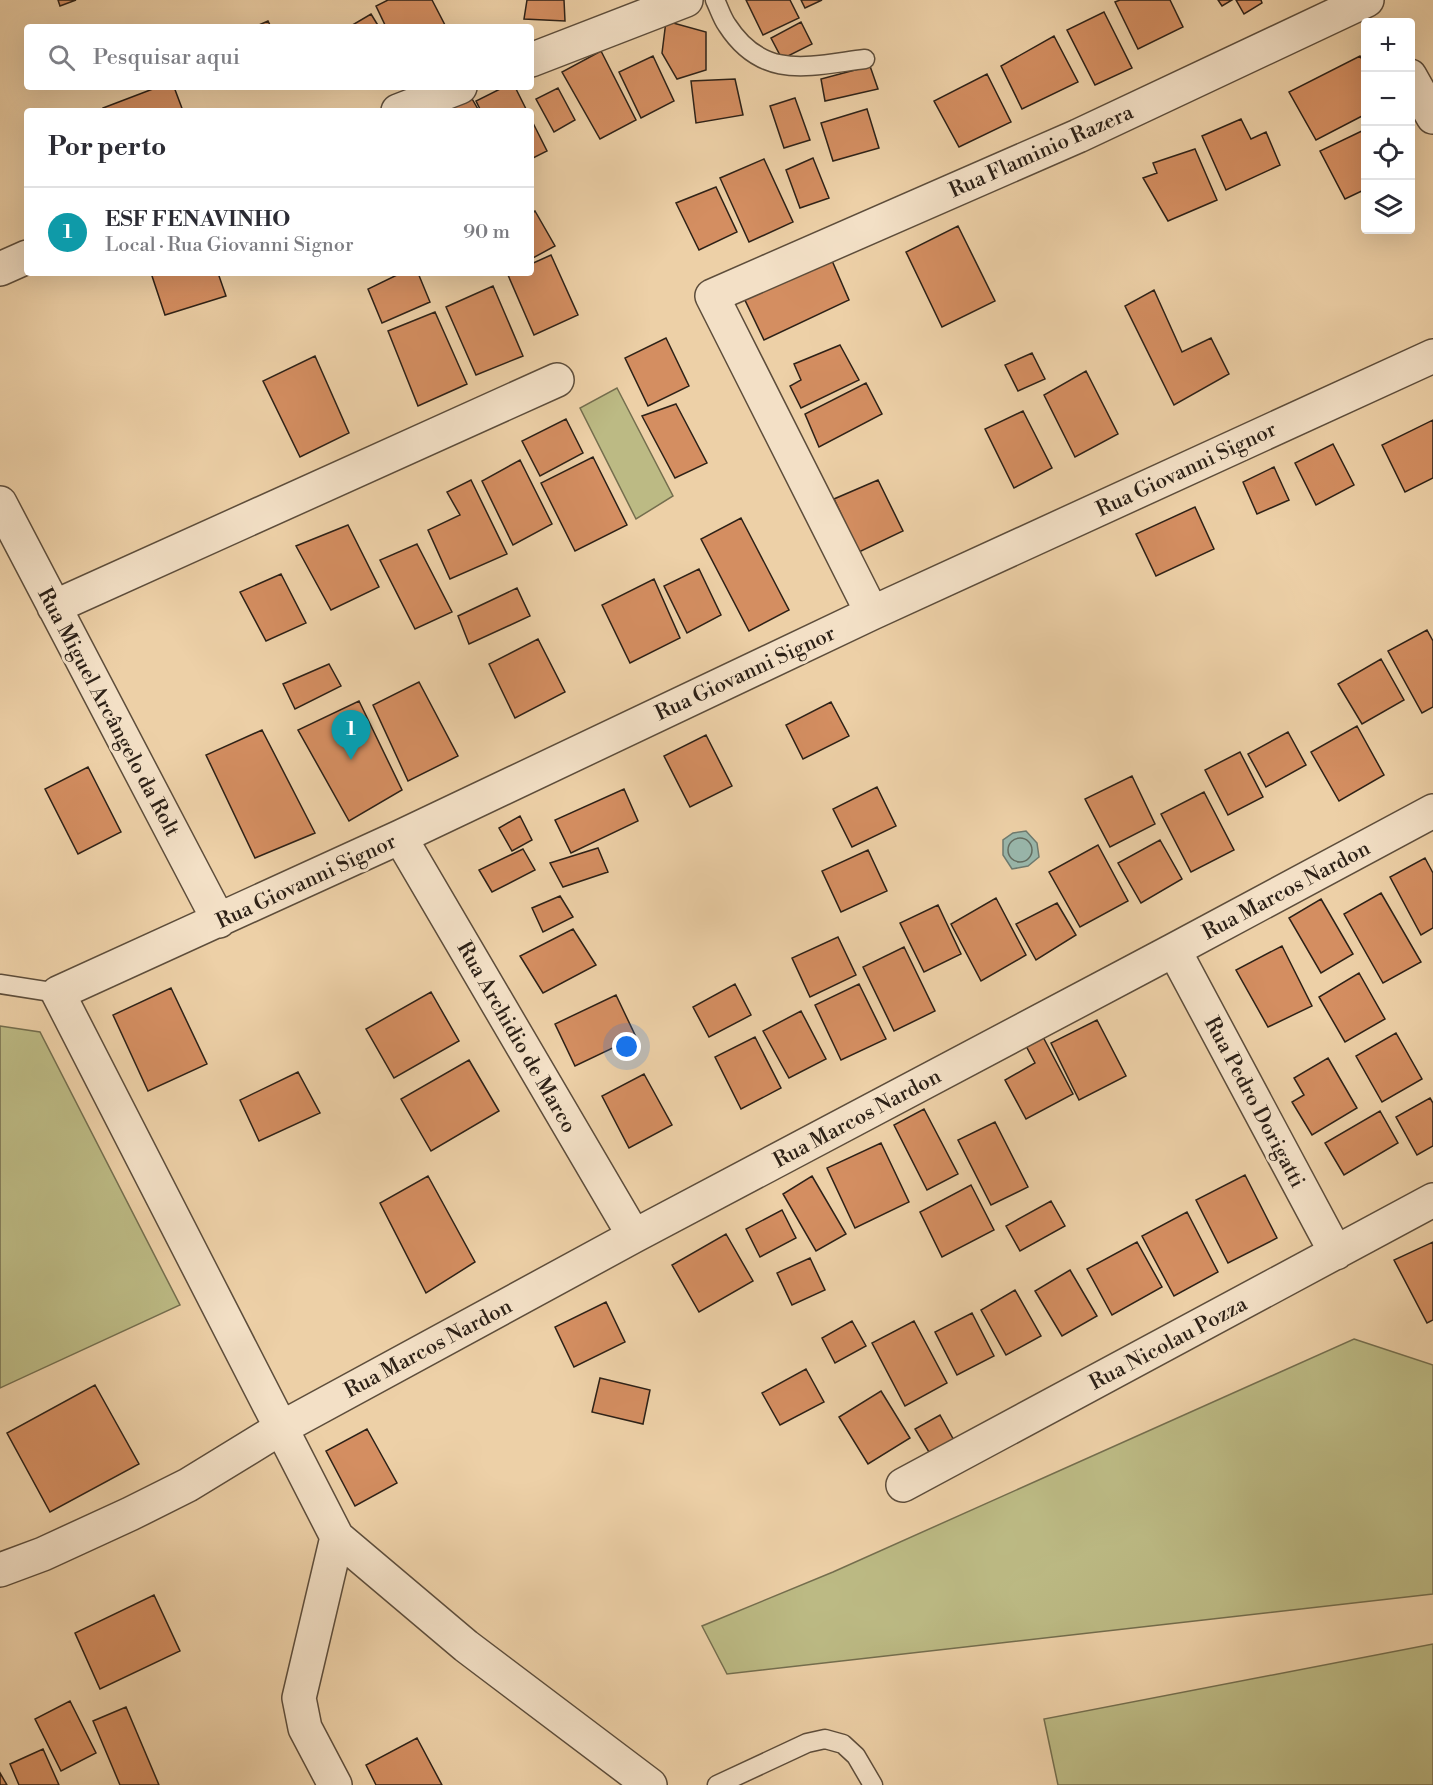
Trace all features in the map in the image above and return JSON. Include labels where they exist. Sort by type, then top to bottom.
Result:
[{"type":"street","points":[[534,59],[686,0]]},
{"type":"street","points":[[1369,0],[1380,18]]},
{"type":"street","name":"Rua Flaminio Razera","points":[[872,613],[712,296],[1078,136],[1369,0]]},
{"type":"street","points":[[1415,84],[1433,117]]},
{"type":"street","points":[[406,108],[452,90]]},
{"type":"street","points":[[0,269],[24,258]]},
{"type":"street","name":"Rua Giovanni Signor","points":[[58,993],[400,837],[872,613],[1433,356]]},
{"type":"street","points":[[54,607],[557,380]]},
{"type":"street","name":"Rua Miguel Arcângelo da Rolt","points":[[0,502],[219,921]]},
{"type":"street","name":"Rua Marcos Nardon","points":[[0,1570],[43,1554],[188,1485],[281,1428],[634,1236],[1433,811]]},
{"type":"street","name":"Rua Archidio de Marco","points":[[400,837],[634,1236]]},
{"type":"street","name":"Rua Pedro Dorigatti","points":[[1174,950],[1336,1253]]},
{"type":"street","points":[[58,993],[337,1538],[466,1646],[650,1785]]},
{"type":"street","name":"Rua Nicolau Pozza","points":[[903,1485],[1433,1200]]},
{"type":"street","points":[[335,1785],[305,1728],[299,1698],[337,1538]]},
{"type":"lane","points":[[715,0],[726,24],[742,44],[758,57],[774,64],[796,67],[865,59]]},
{"type":"lane","points":[[0,984],[58,993]]},
{"type":"lane","points":[[717,1785],[807,1743],[825,1739],[843,1744],[856,1756],[873,1785]]},
{"type":"shaded area","points":[[617,388],[673,496],[636,519],[580,408]]},
{"type":"shaded area","points":[[0,1026],[40,1032],[180,1305],[0,1388]]},
{"type":"shaded area","points":[[1354,1339],[1433,1365],[1433,1594],[727,1674],[702,1626],[833,1572]]},
{"type":"shaded area","points":[[1433,1644],[1433,1785],[1058,1785],[1044,1719]]},
{"type":"water","points":[[1026,831],[1037,843],[1039,857],[1028,866],[1012,869],[1003,855],[1003,840],[1013,833]]},
{"type":"building","points":[[58,0],[76,0],[60,6]]},
{"type":"building","points":[[388,0],[432,0],[444,24],[385,24],[376,6]]},
{"type":"building","points":[[527,0],[564,0],[565,21],[524,19]]},
{"type":"building","points":[[746,0],[790,0],[799,18],[763,35]]},
{"type":"building","points":[[801,0],[822,0],[805,8]]},
{"type":"building","points":[[1120,0],[1170,0],[1183,27],[1138,49],[1115,2]]},
{"type":"building","points":[[1218,0],[1232,0],[1222,6]]},
{"type":"building","points":[[1236,0],[1261,0],[1262,3],[1244,14]]},
{"type":"building","points":[[1104,12],[1132,68],[1095,85],[1067,30]]},
{"type":"building","points":[[371,14],[377,24],[354,24]]},
{"type":"building","points":[[666,21],[706,32],[706,70],[677,79],[662,53]]},
{"type":"building","points":[[801,22],[812,44],[782,59],[771,38]]},
{"type":"building","points":[[1054,36],[1078,82],[1022,109],[1001,66]]},
{"type":"building","points":[[601,51],[636,120],[600,139],[562,72]]},
{"type":"building","points":[[653,56],[674,101],[641,118],[619,72]]},
{"type":"building","points":[[1360,56],[1361,58],[1361,117],[1316,140],[1289,92]]},
{"type":"building","points":[[870,66],[878,89],[825,101],[821,79]]},
{"type":"building","points":[[987,74],[1011,122],[959,147],[934,101]]},
{"type":"building","points":[[735,79],[743,115],[696,123],[691,81]]},
{"type":"building","points":[[558,88],[575,120],[554,132],[536,99]]},
{"type":"building","points":[[150,90],[175,90],[182,108],[103,108]]},
{"type":"building","points":[[498,90],[516,90],[526,108],[480,108],[476,101]]},
{"type":"building","points":[[471,97],[477,108],[447,108]]},
{"type":"building","points":[[795,98],[810,140],[784,148],[770,106]]},
{"type":"building","points":[[867,109],[879,148],[833,161],[821,123]]},
{"type":"building","points":[[1241,119],[1251,139],[1266,132],[1280,165],[1226,190],[1202,136]]},
{"type":"building","points":[[534,125],[547,151],[534,158]]},
{"type":"building","points":[[1361,131],[1361,191],[1345,199],[1320,151]]},
{"type":"building","points":[[1195,149],[1217,200],[1168,221],[1143,178],[1157,173],[1153,163]]},
{"type":"building","points":[[813,158],[829,198],[800,208],[786,170]]},
{"type":"building","points":[[764,159],[793,222],[749,242],[720,178]]},
{"type":"building","points":[[716,187],[737,232],[699,250],[676,203]]},
{"type":"building","points":[[534,212],[555,246],[534,257]]},
{"type":"building","points":[[958,226],[995,301],[942,327],[906,252]]},
{"type":"building","points":[[551,255],[578,315],[534,335],[508,276],[534,276],[534,263]]},
{"type":"building","points":[[830,256],[849,300],[764,340],[743,296]]},
{"type":"building","points":[[152,276],[219,276],[226,296],[165,315]]},
{"type":"building","points":[[395,276],[419,276],[430,302],[382,323],[368,289]]},
{"type":"building","points":[[493,286],[523,356],[476,375],[446,307]]},
{"type":"building","points":[[1154,290],[1182,352],[1211,338],[1229,374],[1174,405],[1125,306]]},
{"type":"building","points":[[435,312],[467,384],[418,406],[388,331]]},
{"type":"building","points":[[666,338],[689,386],[648,406],[625,358]]},
{"type":"building","points":[[840,345],[859,380],[801,408],[790,386],[801,380],[794,364]]},
{"type":"building","points":[[1032,353],[1045,379],[1018,391],[1005,365]]},
{"type":"building","points":[[315,356],[349,433],[300,457],[263,381]]},
{"type":"building","points":[[1086,371],[1118,434],[1075,457],[1044,395]]},
{"type":"building","points":[[866,383],[882,414],[819,447],[805,414]]},
{"type":"building","points":[[676,404],[707,463],[675,478],[642,416]]},
{"type":"building","points":[[1023,411],[1052,468],[1014,488],[985,429]]},
{"type":"building","points":[[566,419],[583,453],[540,476],[522,441]]},
{"type":"building","points":[[1433,420],[1433,478],[1405,492],[1382,445]]},
{"type":"building","points":[[1333,444],[1354,485],[1316,505],[1295,463]]},
{"type":"building","points":[[593,457],[627,525],[575,551],[541,483]]},
{"type":"building","points":[[520,460],[552,524],[513,545],[482,481]]},
{"type":"building","points":[[1274,467],[1289,500],[1257,514],[1243,482]]},
{"type":"building","points":[[471,480],[507,554],[450,579],[428,530],[460,515],[447,492]]},
{"type":"building","points":[[878,480],[903,531],[859,552],[834,499]]},
{"type":"building","points":[[1195,507],[1214,549],[1156,576],[1136,534]]},
{"type":"building","points":[[741,518],[789,610],[749,631],[701,539]]},
{"type":"building","points":[[348,525],[379,587],[331,610],[296,546]]},
{"type":"building","points":[[417,544],[452,612],[415,629],[380,560]]},
{"type":"building","points":[[699,569],[721,615],[687,633],[664,586]]},
{"type":"building","points":[[281,574],[306,623],[266,641],[240,592]]},
{"type":"building","points":[[654,579],[680,638],[630,663],[602,605]]},
{"type":"building","points":[[517,588],[530,616],[469,644],[458,616]]},
{"type":"building","points":[[1427,630],[1433,641],[1433,707],[1422,713],[1388,651]]},
{"type":"building","points":[[538,639],[565,692],[515,718],[489,664]]},
{"type":"building","points":[[1381,659],[1404,700],[1362,724],[1338,684]]},
{"type":"building","points":[[329,664],[341,686],[295,709],[283,684]]},
{"type":"building","points":[[419,682],[458,756],[408,781],[373,705]]},
{"type":"building","points":[[359,701],[402,790],[349,821],[298,730]]},
{"type":"building","points":[[831,702],[849,736],[803,759],[786,725]]},
{"type":"building","points":[[1357,726],[1384,775],[1339,801],[1311,752]]},
{"type":"building","points":[[262,730],[315,833],[255,858],[206,755]]},
{"type":"building","points":[[1288,732],[1306,765],[1266,787],[1248,754]]},
{"type":"building","points":[[706,735],[732,786],[690,807],[664,756]]},
{"type":"building","points":[[1240,752],[1263,797],[1228,815],[1205,770]]},
{"type":"building","points":[[88,767],[121,832],[78,854],[45,789]]},
{"type":"building","points":[[1132,776],[1155,824],[1110,847],[1085,799]]},
{"type":"building","points":[[877,787],[896,826],[852,847],[833,809]]},
{"type":"building","points":[[624,789],[638,821],[571,853],[555,820]]},
{"type":"building","points":[[1204,792],[1234,850],[1191,872],[1161,814]]},
{"type":"building","points":[[520,816],[532,840],[512,851],[499,828]]},
{"type":"building","points":[[1160,840],[1182,879],[1141,903],[1118,863]]},
{"type":"building","points":[[1098,845],[1128,901],[1080,927],[1049,872]]},
{"type":"building","points":[[598,848],[608,872],[563,887],[550,863]]},
{"type":"building","points":[[523,849],[535,870],[492,892],[479,870]]},
{"type":"building","points":[[868,850],[887,891],[841,912],[822,871]]},
{"type":"building","points":[[1425,858],[1433,873],[1433,928],[1421,935],[1390,877]]},
{"type":"building","points":[[1381,893],[1421,962],[1383,983],[1344,914]]},
{"type":"building","points":[[560,896],[573,917],[543,932],[532,908]]},
{"type":"building","points":[[996,898],[1026,955],[981,981],[951,924]]},
{"type":"building","points":[[1321,899],[1353,954],[1321,973],[1289,918]]},
{"type":"building","points":[[1057,903],[1076,935],[1036,960],[1016,924]]},
{"type":"building","points":[[938,905],[961,954],[924,972],[900,923]]},
{"type":"building","points":[[573,929],[596,965],[543,993],[520,956]]},
{"type":"building","points":[[838,937],[856,975],[810,997],[792,958]]},
{"type":"building","points":[[1282,946],[1312,1006],[1268,1027],[1236,970]]},
{"type":"building","points":[[904,947],[935,1011],[894,1031],[863,967]]},
{"type":"building","points":[[1359,973],[1385,1019],[1345,1042],[1319,997]]},
{"type":"building","points":[[735,984],[751,1015],[709,1037],[693,1007]]},
{"type":"building","points":[[859,984],[886,1039],[841,1060],[815,1005]]},
{"type":"building","points":[[171,988],[207,1064],[148,1091],[113,1015]]},
{"type":"building","points":[[431,992],[459,1041],[394,1078],[366,1029]]},
{"type":"building","points":[[616,995],[636,1037],[575,1066],[555,1024]]},
{"type":"building","points":[[801,1011],[826,1059],[789,1078],[763,1031]]},
{"type":"building","points":[[1097,1020],[1126,1076],[1079,1100],[1051,1043]]},
{"type":"building","points":[[1396,1033],[1422,1079],[1382,1102],[1356,1056]]},
{"type":"building","points":[[1042,1035],[1073,1094],[1026,1119],[1005,1080],[1035,1063],[1025,1044]]},
{"type":"building","points":[[755,1037],[781,1088],[741,1109],[715,1057]]},
{"type":"building","points":[[1328,1058],[1357,1108],[1312,1135],[1292,1102],[1304,1095],[1294,1078]]},
{"type":"building","points":[[469,1060],[499,1111],[431,1151],[401,1099]]},
{"type":"building","points":[[298,1072],[320,1113],[259,1141],[240,1100]]},
{"type":"building","points":[[644,1074],[672,1125],[629,1148],[602,1096]]},
{"type":"building","points":[[1430,1098],[1433,1103],[1433,1146],[1417,1155],[1396,1117]]},
{"type":"building","points":[[924,1109],[958,1174],[927,1190],[894,1125]]},
{"type":"building","points":[[1380,1111],[1398,1143],[1344,1175],[1325,1143]]},
{"type":"building","points":[[995,1122],[1028,1187],[991,1205],[958,1140]]},
{"type":"building","points":[[881,1143],[909,1202],[855,1228],[827,1168]]},
{"type":"building","points":[[1245,1175],[1277,1238],[1228,1263],[1196,1200]]},
{"type":"building","points":[[428,1176],[475,1262],[426,1293],[380,1203]]},
{"type":"building","points":[[812,1176],[846,1234],[816,1251],[783,1194]]},
{"type":"building","points":[[971,1185],[994,1230],[942,1257],[920,1212]]},
{"type":"building","points":[[1051,1201],[1065,1226],[1020,1251],[1006,1226]]},
{"type":"building","points":[[782,1210],[796,1238],[760,1257],[746,1229]]},
{"type":"building","points":[[1187,1212],[1218,1272],[1174,1296],[1142,1236]]},
{"type":"building","points":[[726,1234],[753,1281],[699,1312],[672,1265]]},
{"type":"building","points":[[1137,1242],[1162,1287],[1112,1315],[1087,1269]]},
{"type":"building","points":[[1433,1242],[1433,1320],[1427,1323],[1394,1260]]},
{"type":"building","points":[[810,1258],[825,1290],[792,1305],[777,1273]]},
{"type":"building","points":[[1070,1270],[1097,1316],[1062,1336],[1035,1291]]},
{"type":"building","points":[[1015,1290],[1041,1336],[1006,1355],[981,1310]]},
{"type":"building","points":[[606,1302],[625,1342],[574,1367],[555,1327]]},
{"type":"building","points":[[972,1313],[994,1356],[957,1375],[935,1332]]},
{"type":"building","points":[[852,1321],[866,1346],[835,1363],[822,1338]]},
{"type":"building","points":[[914,1321],[947,1383],[905,1406],[872,1343]]},
{"type":"building","points":[[806,1369],[824,1402],[780,1425],[762,1393]]},
{"type":"building","points":[[600,1378],[650,1390],[643,1424],[592,1412]]},
{"type":"building","points":[[95,1385],[139,1464],[50,1512],[7,1433]]},
{"type":"building","points":[[881,1391],[910,1438],[868,1464],[839,1417]]},
{"type":"building","points":[[940,1415],[956,1444],[932,1457],[915,1429]]},
{"type":"building","points":[[367,1429],[397,1483],[355,1506],[326,1451]]},
{"type":"building","points":[[154,1595],[180,1651],[100,1689],[75,1633]]},
{"type":"building","points":[[70,1701],[96,1753],[61,1771],[35,1719]]},
{"type":"building","points":[[126,1707],[159,1785],[120,1785],[93,1721]]},
{"type":"building","points":[[417,1738],[442,1785],[376,1785],[366,1765]]},
{"type":"building","points":[[43,1749],[59,1785],[19,1785],[10,1764]]},
{"type":"building","points":[[0,1773],[7,1785],[0,1785]]},
{"type":"place","name":"ESF FENAVINHO","points":[[351,760]]}]
